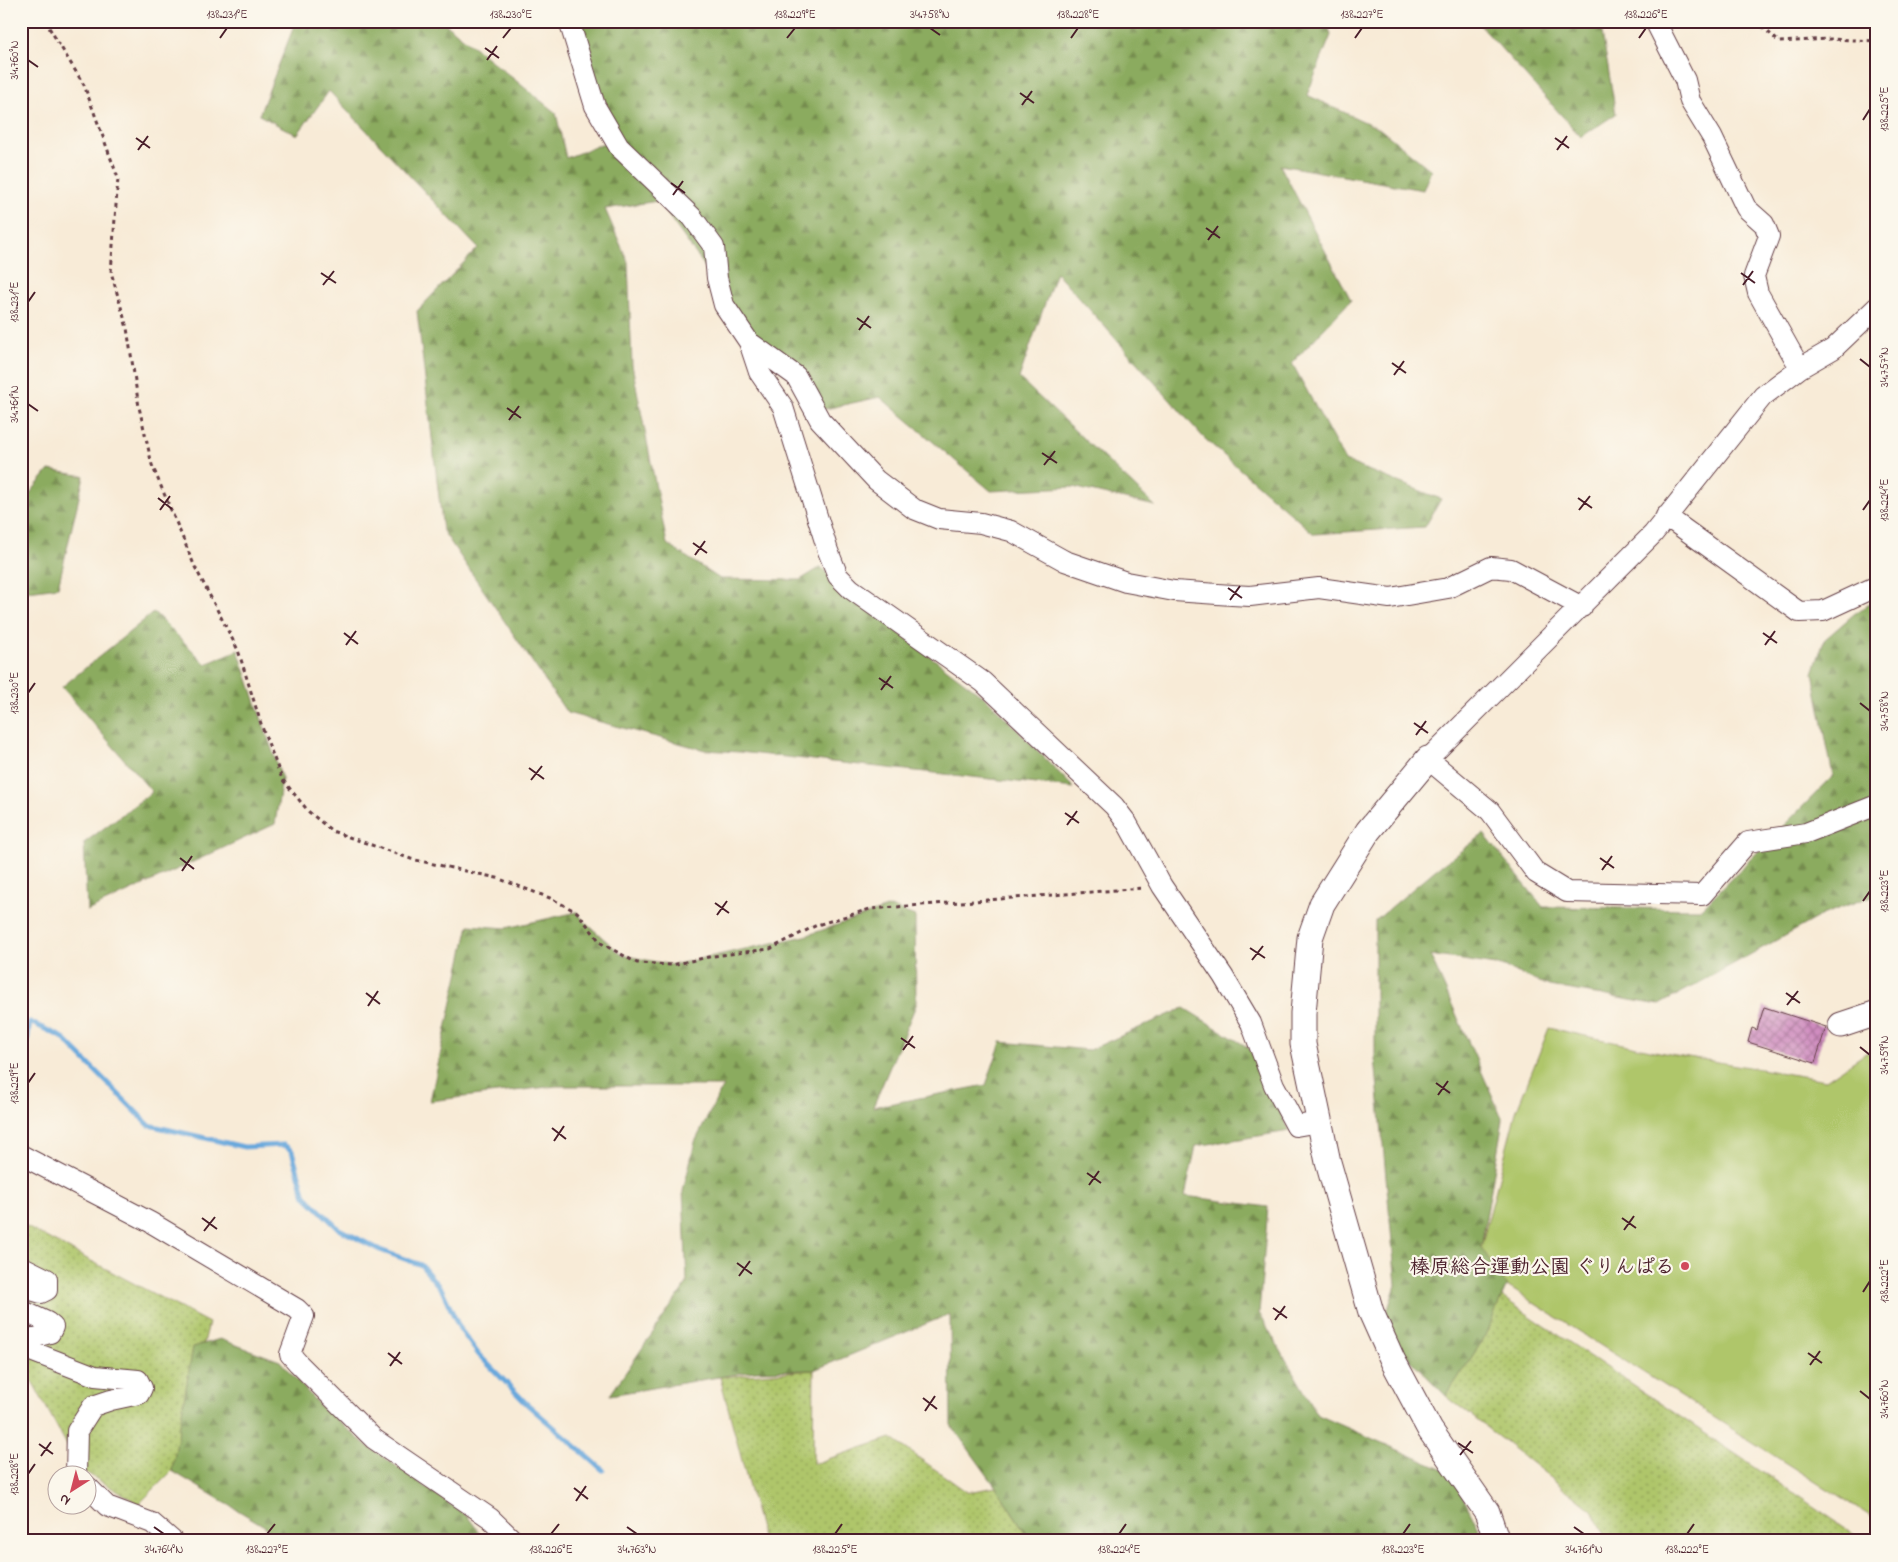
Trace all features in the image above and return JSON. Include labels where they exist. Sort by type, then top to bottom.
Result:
[{"type":"street","points":[[569,21],[595,106],[619,147],[692,217],[714,247],[717,278],[724,305],[750,342],[760,372],[783,407],[828,552],[838,576],[851,589],[982,682],[1114,806],[1127,823],[1162,886],[1223,976],[1251,1022],[1274,1085],[1296,1126],[1319,1122]]},
{"type":"street","points":[[1655,21],[1686,80],[1690,101],[1712,137],[1746,208],[1764,224],[1769,236],[1754,276],[1758,293],[1800,368]]},
{"type":"street","points":[[1497,1541],[1487,1512],[1430,1430],[1393,1361],[1371,1312],[1328,1162],[1303,1044],[1303,1013],[1310,938],[1322,904],[1368,832],[1428,759],[1653,534],[1763,396],[1800,368],[1833,349],[1877,307]]},
{"type":"street","points":[[750,342],[796,376],[820,420],[876,480],[914,509],[939,519],[1011,530],[1065,561],[1126,582],[1174,592],[1250,596],[1319,588],[1390,598],[1448,588],[1490,567],[1512,569],[1582,607]]},
{"type":"street","points":[[1666,516],[1799,612],[1823,611],[1877,586]]},
{"type":"street","points":[[1428,759],[1490,811],[1536,873],[1567,892],[1702,895],[1748,842],[1806,833],[1877,805]]},
{"type":"street","points":[[1841,1025],[1877,1013]]},
{"type":"street","points":[[21,1155],[150,1222],[296,1309],[304,1316],[290,1354],[298,1363],[374,1440],[490,1518],[514,1541]]},
{"type":"street","points":[[21,1266],[47,1279],[48,1286],[47,1290],[41,1293],[21,1287]]},
{"type":"street","points":[[21,1310],[53,1327],[50,1333],[26,1340],[23,1348],[95,1376],[138,1380],[142,1388],[139,1394],[93,1406],[77,1431],[76,1464]]},
{"type":"street","points":[[98,1497],[107,1506],[152,1523],[173,1541]]},
{"type":"path","points":[[45,21],[84,85],[118,178],[111,272],[127,328],[139,407],[152,465],[195,568],[238,650],[262,727],[282,779],[309,812],[332,831],[411,860],[497,878],[550,898],[577,912],[601,943],[637,963],[672,965],[713,956],[770,949],[816,925],[870,909],[1162,886]]},
{"type":"path","points":[[1756,21],[1779,42],[1830,39],[1877,41]]},
{"type":"green space","points":[[296,21],[442,21],[556,113],[566,158],[620,137],[572,21],[1327,21],[1331,35],[1307,95],[1380,129],[1431,170],[1423,190],[1280,165],[1351,300],[1292,363],[1345,461],[1441,499],[1425,527],[1314,534],[1204,438],[1056,272],[1019,378],[1155,506],[1073,487],[991,491],[880,397],[820,410],[754,335],[658,201],[605,209],[628,262],[632,365],[667,544],[720,579],[800,580],[821,567],[842,590],[987,699],[1074,788],[705,750],[567,713],[443,531],[417,311],[478,248],[329,91],[297,135],[259,115]]},
{"type":"green space","points":[[1471,21],[1600,21],[1616,114],[1581,137],[1480,25]]},
{"type":"green space","points":[[49,470],[84,476],[58,587],[21,592],[21,504]]},
{"type":"green space","points":[[1877,599],[1877,894],[1822,915],[1659,1005],[1549,986],[1502,966],[1430,955],[1503,1120],[1481,1247],[1507,1285],[1483,1340],[1446,1396],[1401,1350],[1386,1315],[1396,1285],[1375,1058],[1375,921],[1435,870],[1484,834],[1543,907],[1701,909],[1833,776],[1813,673],[1824,640],[1854,614]]},
{"type":"green space","points":[[154,612],[206,664],[238,650],[282,779],[275,824],[87,911],[84,843],[152,792],[62,687]]},
{"type":"green space","points":[[890,907],[915,916],[916,1005],[873,1107],[986,1085],[1001,1042],[1089,1050],[1184,1008],[1249,1048],[1290,1131],[1196,1146],[1185,1196],[1268,1207],[1259,1313],[1318,1415],[1451,1473],[1485,1541],[1031,1541],[996,1487],[951,1425],[950,1314],[814,1370],[755,1371],[610,1395],[687,1283],[683,1191],[695,1142],[723,1086],[556,1086],[430,1101],[469,925],[506,928],[577,912],[584,921],[622,955],[672,965],[805,936]]},
{"type":"green space","name":"榛原総合運動公園 ぐりんぱる","points":[[1549,1028],[1664,1053],[1826,1080],[1866,1053],[1877,1052],[1877,1521],[1507,1286],[1481,1247],[1516,1112]]},
{"type":"green space","points":[[21,1224],[209,1323],[172,1471],[139,1504],[98,1480],[98,1464],[77,1464],[21,1361]]},
{"type":"green space","points":[[1502,1297],[1865,1541],[1609,1541],[1592,1510],[1446,1396]]},
{"type":"green space","points":[[220,1339],[280,1361],[320,1406],[365,1444],[468,1517],[486,1541],[276,1541],[266,1527],[172,1471],[193,1347]]},
{"type":"green space","points":[[814,1370],[813,1464],[891,1438],[967,1492],[996,1487],[1031,1541],[772,1541],[762,1537],[720,1377]]},
{"type":"building","points":[[1764,1007],[1826,1027],[1815,1063],[1748,1042],[1752,1028],[1757,1030]]},
{"type":"waterway","points":[[23,1069],[30,1022],[62,1037],[149,1125],[244,1147],[284,1145],[292,1151],[305,1196],[339,1229],[380,1250],[421,1265],[442,1290],[460,1329],[479,1355],[527,1404],[603,1470]]},
{"type":"place","name":"榛原総合運動公園 ぐりんぱる","points":[[1685,1266]]}]
